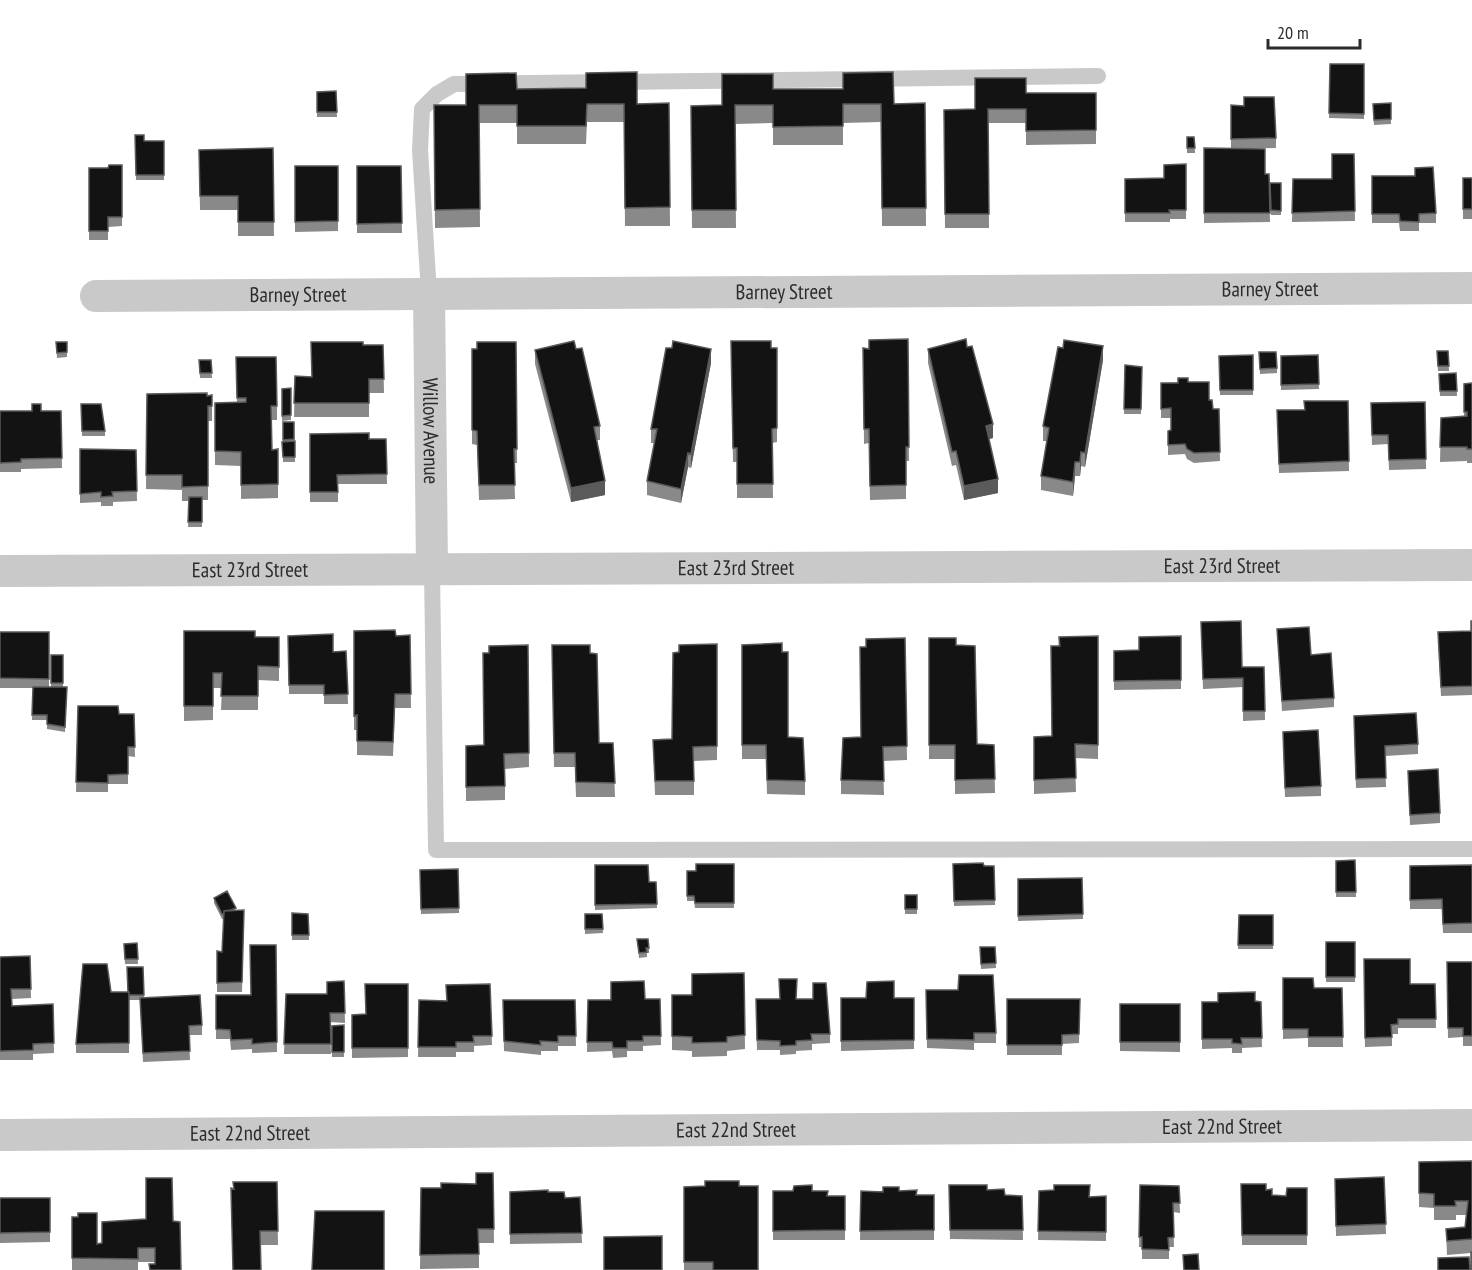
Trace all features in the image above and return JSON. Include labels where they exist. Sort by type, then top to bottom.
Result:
[{"type":"street","name":"Barney Street","points":[[96,296],[429,292],[1472,288]]},
{"type":"street","name":"Willow Avenue","points":[[429,292],[432,569]]},
{"type":"street","name":"East 23rd Street","points":[[0,571],[1472,565]]},
{"type":"street","name":"East 22nd Street","points":[[0,1135],[1472,1125]]},
{"type":"lane","points":[[429,292],[420,150],[422,109],[437,94],[453,84],[1098,76]]},
{"type":"lane","points":[[432,569],[436,850],[1472,849]]},
{"type":"building","points":[[1330,64],[1364,64],[1364,114],[1329,113]]},
{"type":"building","points":[[637,72],[637,104],[669,103],[670,207],[625,208],[624,104],[587,104],[586,126],[517,126],[517,105],[479,105],[480,209],[435,210],[434,105],[466,105],[466,74],[516,73],[517,89],[586,88],[586,73]]},
{"type":"building","points":[[893,72],[894,104],[925,103],[926,208],[882,208],[881,104],[843,104],[843,126],[773,127],[773,105],[735,105],[736,210],[692,210],[691,106],[722,105],[722,74],[773,74],[773,89],[843,89],[843,73]]},
{"type":"building","points":[[975,78],[1026,78],[1026,93],[1096,93],[1096,130],[1026,131],[1026,109],[988,109],[989,214],[945,214],[944,110],[975,109]]},
{"type":"building","points":[[336,91],[337,112],[317,112],[317,92]]},
{"type":"building","points":[[1244,97],[1274,97],[1276,138],[1231,139],[1231,105],[1244,106]]},
{"type":"building","points":[[1391,103],[1391,119],[1374,120],[1373,104]]},
{"type":"building","points":[[135,135],[144,135],[144,141],[164,141],[164,175],[136,175]]},
{"type":"building","points":[[1187,137],[1194,137],[1195,148],[1187,148]]},
{"type":"building","points":[[273,148],[274,222],[238,222],[238,196],[200,196],[199,150]]},
{"type":"building","points":[[1204,148],[1265,149],[1265,174],[1269,174],[1270,213],[1204,213]]},
{"type":"building","points":[[1332,154],[1354,154],[1355,211],[1292,213],[1293,179],[1332,179]]},
{"type":"building","points":[[1186,164],[1186,210],[1169,210],[1170,213],[1125,213],[1125,179],[1164,178],[1164,165]]},
{"type":"building","points":[[109,165],[122,165],[122,217],[108,217],[108,231],[89,231],[89,168],[108,168]]},
{"type":"building","points":[[295,166],[338,166],[338,221],[295,222]]},
{"type":"building","points":[[357,166],[401,166],[402,223],[357,224]]},
{"type":"building","points":[[1433,167],[1436,213],[1419,214],[1419,222],[1400,221],[1399,214],[1372,214],[1372,176],[1415,176],[1415,168]]},
{"type":"building","points":[[1463,178],[1472,178],[1472,209],[1463,209]]},
{"type":"building","points":[[1270,183],[1281,183],[1281,211],[1271,210]]},
{"type":"building","points":[[908,339],[909,447],[906,447],[906,485],[870,486],[869,429],[864,429],[863,348],[869,349],[869,340]]},
{"type":"building","points":[[966,339],[967,347],[972,346],[993,424],[986,426],[998,479],[964,486],[956,451],[952,452],[928,349]]},
{"type":"building","points":[[1064,340],[1103,346],[1085,453],[1081,452],[1080,462],[1075,462],[1073,482],[1041,476],[1049,428],[1043,426],[1058,347],[1063,348]]},
{"type":"building","points":[[574,341],[576,349],[582,348],[600,426],[594,427],[605,481],[571,488],[535,350]]},
{"type":"building","points":[[673,341],[711,349],[691,454],[688,453],[681,489],[647,481],[657,429],[651,429],[666,348],[672,348]]},
{"type":"building","points":[[731,341],[771,341],[771,348],[777,348],[777,428],[772,429],[773,484],[737,484],[737,448],[733,448]]},
{"type":"building","points":[[56,342],[67,342],[67,352],[57,353]]},
{"type":"building","points":[[311,342],[363,342],[363,345],[383,345],[384,379],[369,379],[369,403],[294,403],[295,376],[312,377]]},
{"type":"building","points":[[477,342],[516,342],[515,485],[479,485],[477,431],[472,430],[472,349],[477,349]]},
{"type":"building","points":[[1437,351],[1448,351],[1449,366],[1438,366]]},
{"type":"building","points":[[1259,352],[1276,352],[1277,368],[1260,369]]},
{"type":"building","points":[[1253,355],[1253,390],[1220,390],[1219,356]]},
{"type":"building","points":[[1318,355],[1319,384],[1281,385],[1281,356]]},
{"type":"building","points":[[236,357],[276,357],[277,406],[271,406],[272,450],[278,449],[278,484],[241,485],[241,452],[215,451],[215,403],[246,402],[246,398],[237,398]]},
{"type":"building","points":[[199,360],[211,360],[212,373],[200,373]]},
{"type":"building","points":[[1125,365],[1142,367],[1141,409],[1124,409]]},
{"type":"building","points":[[1456,373],[1457,391],[1440,391],[1439,374]]},
{"type":"building","points":[[1178,378],[1188,378],[1188,382],[1209,382],[1209,400],[1212,400],[1213,409],[1219,409],[1220,452],[1194,453],[1187,449],[1185,444],[1168,445],[1171,408],[1161,409],[1161,383],[1178,383]]},
{"type":"building","points":[[1472,383],[1472,449],[1440,447],[1441,418],[1467,416],[1467,412],[1464,412],[1464,384]]},
{"type":"building","points":[[291,388],[291,415],[282,416],[282,389]]},
{"type":"building","points":[[207,393],[207,396],[212,395],[212,406],[208,406],[208,486],[182,487],[182,475],[146,475],[147,394]]},
{"type":"building","points":[[1304,401],[1348,401],[1349,461],[1279,464],[1277,410],[1305,410]]},
{"type":"building","points":[[1425,402],[1426,459],[1389,460],[1388,435],[1372,435],[1371,403]]},
{"type":"building","points":[[32,404],[41,404],[41,411],[61,411],[62,458],[21,459],[21,462],[0,463],[0,411],[32,411]]},
{"type":"building","points":[[81,404],[101,404],[105,431],[82,431]]},
{"type":"building","points":[[283,422],[294,422],[294,439],[283,440]]},
{"type":"building","points":[[369,433],[369,439],[386,439],[387,474],[337,475],[338,492],[310,492],[310,434]]},
{"type":"building","points":[[295,441],[295,457],[283,457],[282,442]]},
{"type":"building","points":[[80,449],[136,450],[137,491],[112,492],[113,496],[101,497],[101,492],[80,494]]},
{"type":"building","points":[[189,497],[202,497],[202,522],[188,522]]},
{"type":"building","points":[[1241,621],[1242,667],[1264,667],[1265,711],[1243,711],[1243,678],[1203,679],[1201,622]]},
{"type":"building","points":[[1471,621],[1472,686],[1441,687],[1438,632],[1471,631]]},
{"type":"building","points":[[1309,627],[1311,655],[1331,653],[1334,698],[1282,701],[1277,629]]},
{"type":"building","points":[[395,630],[396,636],[410,635],[411,694],[395,694],[393,742],[357,741],[357,715],[354,716],[354,631]]},
{"type":"building","points":[[184,631],[255,631],[255,637],[279,637],[279,667],[258,666],[258,696],[221,696],[222,673],[213,673],[213,706],[184,706]]},
{"type":"building","points":[[0,632],[49,632],[49,679],[0,678]]},
{"type":"building","points":[[333,634],[333,652],[346,651],[348,694],[324,695],[324,685],[289,685],[288,636]]},
{"type":"building","points":[[1098,636],[1098,745],[1075,744],[1076,778],[1034,780],[1034,737],[1052,736],[1051,646],[1060,646],[1059,637]]},
{"type":"building","points":[[1181,636],[1181,680],[1114,681],[1114,651],[1139,650],[1139,637]]},
{"type":"building","points":[[905,638],[907,746],[883,747],[884,781],[841,780],[843,738],[861,737],[860,647],[866,647],[866,639]]},
{"type":"building","points":[[929,638],[956,638],[956,645],[975,646],[977,744],[994,745],[995,779],[955,780],[955,745],[929,745]]},
{"type":"building","points":[[782,643],[782,652],[788,652],[788,737],[803,738],[805,781],[767,780],[766,745],[742,745],[742,645]]},
{"type":"building","points":[[717,644],[717,746],[693,747],[694,781],[655,781],[653,740],[672,739],[673,653],[679,652],[679,645]]},
{"type":"building","points":[[528,645],[529,753],[504,754],[505,786],[466,787],[466,746],[484,745],[483,653],[489,653],[489,646]]},
{"type":"building","points":[[552,645],[590,645],[590,653],[597,654],[599,743],[613,743],[615,783],[576,782],[575,753],[554,753]]},
{"type":"building","points":[[51,655],[63,655],[63,683],[51,683]]},
{"type":"building","points":[[33,687],[67,687],[65,727],[47,724],[47,715],[32,715]]},
{"type":"building","points":[[78,706],[118,706],[119,714],[134,714],[135,747],[128,747],[128,774],[108,775],[108,783],[76,782]]},
{"type":"building","points":[[1416,713],[1418,744],[1385,746],[1386,778],[1356,779],[1354,716]]},
{"type":"building","points":[[1318,730],[1321,786],[1285,788],[1283,732]]},
{"type":"building","points":[[1438,769],[1440,813],[1410,815],[1408,771]]},
{"type":"building","points":[[1355,860],[1356,892],[1336,892],[1336,861]]},
{"type":"building","points":[[983,863],[984,866],[994,866],[995,900],[954,901],[953,864]]},
{"type":"building","points":[[696,864],[734,864],[734,903],[695,903],[694,896],[687,896],[687,871],[696,871]]},
{"type":"building","points":[[595,865],[648,865],[649,882],[656,882],[657,904],[595,905]]},
{"type":"building","points":[[1472,865],[1472,923],[1443,924],[1442,899],[1410,900],[1410,866]]},
{"type":"building","points":[[458,869],[459,908],[421,909],[420,870]]},
{"type":"building","points":[[1082,878],[1083,914],[1018,916],[1018,879]]},
{"type":"building","points":[[227,891],[236,908],[224,911],[222,914],[214,898]]},
{"type":"building","points":[[905,895],[917,895],[917,909],[905,909]]},
{"type":"building","points":[[244,910],[242,982],[217,983],[217,951],[222,952],[224,911]]},
{"type":"building","points":[[292,913],[308,914],[309,935],[292,935]]},
{"type":"building","points":[[585,914],[602,914],[603,929],[585,929]]},
{"type":"building","points":[[1239,915],[1273,915],[1273,945],[1238,945]]},
{"type":"building","points":[[637,939],[648,939],[647,952],[639,953]]},
{"type":"building","points":[[1326,942],[1355,942],[1355,977],[1326,977]]},
{"type":"building","points":[[137,943],[138,959],[125,959],[124,944]]},
{"type":"building","points":[[250,945],[276,945],[277,1042],[252,1044],[252,1039],[231,1040],[230,1030],[216,1029],[216,995],[251,995]]},
{"type":"building","points":[[980,947],[995,947],[996,963],[981,964]]},
{"type":"building","points":[[30,956],[31,989],[11,989],[12,1006],[53,1004],[54,1043],[33,1044],[33,1050],[0,1051],[0,957]]},
{"type":"building","points":[[1364,959],[1410,959],[1410,984],[1435,984],[1436,1019],[1398,1019],[1398,1024],[1391,1025],[1392,1037],[1365,1038]]},
{"type":"building","points":[[1447,962],[1472,962],[1472,1036],[1463,1036],[1463,1028],[1448,1028]]},
{"type":"building","points":[[83,964],[107,964],[111,992],[129,992],[129,1043],[76,1044]]},
{"type":"building","points":[[127,967],[143,967],[144,995],[129,995]]},
{"type":"building","points":[[744,973],[745,1035],[727,1037],[727,1042],[692,1043],[692,1037],[672,1036],[672,995],[692,995],[692,974]]},
{"type":"building","points":[[959,975],[993,975],[996,1033],[974,1033],[974,1040],[927,1039],[926,990],[958,990]]},
{"type":"building","points":[[1283,978],[1313,978],[1314,988],[1342,988],[1343,1037],[1308,1037],[1308,1029],[1283,1029]]},
{"type":"building","points":[[779,979],[797,979],[796,999],[813,999],[813,983],[826,983],[830,1034],[811,1034],[812,1040],[796,1041],[796,1045],[780,1046],[780,1041],[757,1040],[756,999],[780,999]]},
{"type":"building","points":[[344,981],[345,1013],[330,1013],[331,1044],[284,1044],[286,994],[327,994],[327,982]]},
{"type":"building","points":[[644,981],[645,999],[660,999],[661,1036],[643,1036],[643,1041],[627,1041],[627,1048],[613,1048],[612,1042],[587,1042],[588,1000],[611,1000],[611,982]]},
{"type":"building","points":[[894,981],[894,998],[914,998],[914,1040],[841,1041],[841,998],[866,998],[867,982]]},
{"type":"building","points":[[365,984],[408,984],[408,1048],[352,1048],[352,1015],[366,1014]]},
{"type":"building","points":[[490,984],[492,1036],[473,1036],[474,1042],[456,1042],[456,1047],[418,1047],[419,1000],[447,1001],[446,985]]},
{"type":"building","points":[[1255,992],[1255,1001],[1261,1002],[1262,1038],[1241,1038],[1242,1044],[1232,1043],[1232,1039],[1202,1039],[1202,1002],[1218,1002],[1218,993]]},
{"type":"building","points":[[200,995],[202,1025],[189,1026],[190,1051],[143,1053],[140,998]]},
{"type":"building","points":[[1007,999],[1080,999],[1079,1034],[1062,1035],[1062,1045],[1007,1045]]},
{"type":"building","points":[[503,1000],[575,1000],[576,1036],[558,1036],[558,1042],[540,1041],[541,1045],[504,1041]]},
{"type":"building","points":[[1120,1004],[1180,1004],[1180,1042],[1120,1042]]},
{"type":"building","points":[[344,1025],[344,1052],[332,1052],[332,1026]]},
{"type":"building","points":[[1472,1161],[1472,1239],[1447,1241],[1446,1229],[1465,1227],[1468,1201],[1455,1201],[1456,1206],[1434,1206],[1434,1194],[1419,1193],[1419,1162]]},
{"type":"building","points":[[476,1173],[493,1173],[494,1229],[478,1229],[479,1254],[420,1255],[421,1188],[441,1188],[441,1183],[476,1184]]},
{"type":"building","points":[[1384,1177],[1386,1224],[1336,1226],[1335,1179]]},
{"type":"building","points":[[146,1178],[172,1178],[173,1221],[180,1222],[181,1270],[150,1270],[149,1264],[155,1264],[155,1248],[138,1248],[138,1259],[72,1258],[72,1217],[78,1217],[78,1213],[97,1213],[97,1244],[102,1243],[102,1222],[146,1219]]},
{"type":"building","points":[[705,1181],[739,1181],[739,1186],[758,1186],[758,1270],[713,1270],[713,1262],[684,1262],[684,1187],[705,1186]]},
{"type":"building","points":[[233,1182],[277,1182],[278,1231],[260,1231],[261,1270],[233,1270],[231,1188],[234,1189]]},
{"type":"building","points":[[1241,1184],[1266,1184],[1266,1190],[1272,1189],[1272,1195],[1286,1196],[1287,1188],[1307,1188],[1307,1235],[1242,1235]]},
{"type":"building","points":[[812,1185],[812,1191],[828,1191],[827,1196],[845,1196],[845,1230],[773,1231],[773,1191],[793,1191],[794,1186]]},
{"type":"building","points":[[949,1185],[987,1185],[987,1190],[1004,1189],[1005,1195],[1022,1196],[1023,1230],[950,1230]]},
{"type":"building","points":[[1054,1185],[1090,1185],[1089,1197],[1106,1196],[1106,1232],[1038,1231],[1039,1191],[1054,1190]]},
{"type":"building","points":[[1140,1185],[1179,1186],[1180,1203],[1173,1203],[1174,1237],[1168,1238],[1169,1250],[1142,1249],[1142,1237],[1139,1237]]},
{"type":"building","points":[[883,1187],[899,1187],[899,1191],[917,1190],[916,1195],[934,1195],[934,1230],[860,1231],[861,1191],[883,1192]]},
{"type":"building","points":[[548,1190],[548,1192],[564,1192],[565,1198],[580,1197],[582,1233],[510,1234],[510,1192]]},
{"type":"building","points":[[0,1198],[50,1198],[50,1232],[0,1233]]},
{"type":"building","points":[[315,1211],[384,1211],[384,1270],[312,1270]]},
{"type":"building","points":[[662,1236],[662,1270],[604,1270],[604,1237]]},
{"type":"building","points":[[1198,1254],[1199,1270],[1184,1270],[1183,1255]]},
{"type":"building","points":[[1469,1257],[1470,1270],[1438,1270],[1438,1258]]}]
